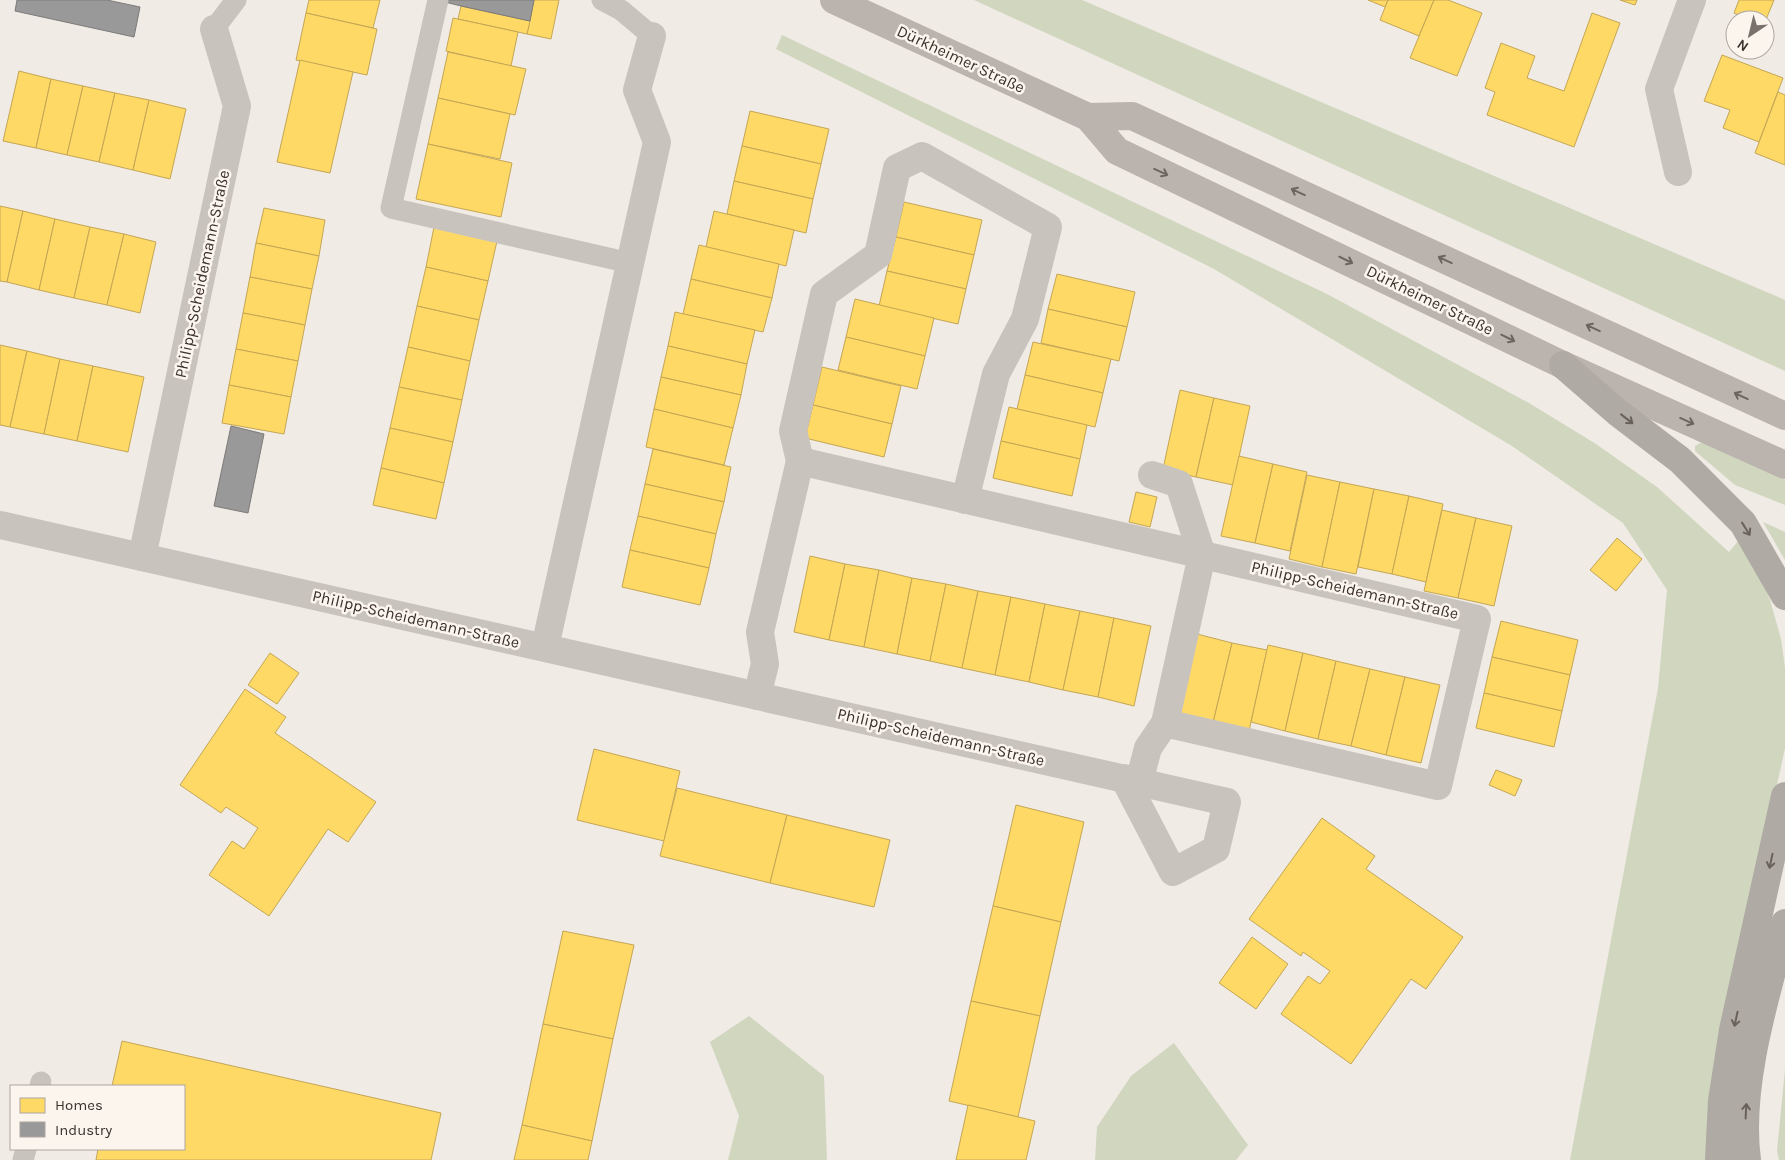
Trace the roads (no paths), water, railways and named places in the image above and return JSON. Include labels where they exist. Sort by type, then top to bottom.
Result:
[{"type":"highway","points":[[1563,365],[1618,412],[1680,460],[1743,523],[1785,596]]},
{"type":"highway","points":[[1719,1160],[1722,1102],[1734,1030],[1785,796]]},
{"type":"highway","points":[[1747,1160],[1744,1142],[1750,1078],[1759,1024],[1785,923]]},
{"type":"street","name":"Dürkheimer Straße","points":[[834,0],[1088,117],[1117,151],[1563,365],[1785,464]]},
{"type":"street","points":[[1678,172],[1658,89],[1692,0]]},
{"type":"street","name":"Philipp-Scheidemann-Straße","points":[[142,557],[238,106],[214,29]]},
{"type":"street","points":[[545,648],[657,142],[636,90],[652,36]]},
{"type":"street","name":"Dürkheimer Straße","points":[[1088,117],[1132,116],[1785,416]]},
{"type":"street","points":[[765,664],[760,632],[800,460],[793,431],[824,294],[878,255],[898,168],[922,156],[1048,227],[1025,319],[996,374],[966,500]]},
{"type":"street","name":"Philipp-Scheidemann-Straße","points":[[800,460],[1477,619],[1438,786],[1155,721]]},
{"type":"street","points":[[1152,476],[1179,484],[1202,554]]},
{"type":"street","name":"Philipp-Scheidemann-Straße","points":[[0,525],[1131,780],[1148,748],[1202,554]]},
{"type":"street","points":[[758,696],[765,664],[781,637]]},
{"type":"lane","name":"Philipp-Scheidemann-Straße","points":[[214,29],[236,0]]},
{"type":"lane","points":[[438,0],[391,208],[630,263]]},
{"type":"lane","points":[[602,0],[621,10],[652,36]]}]
